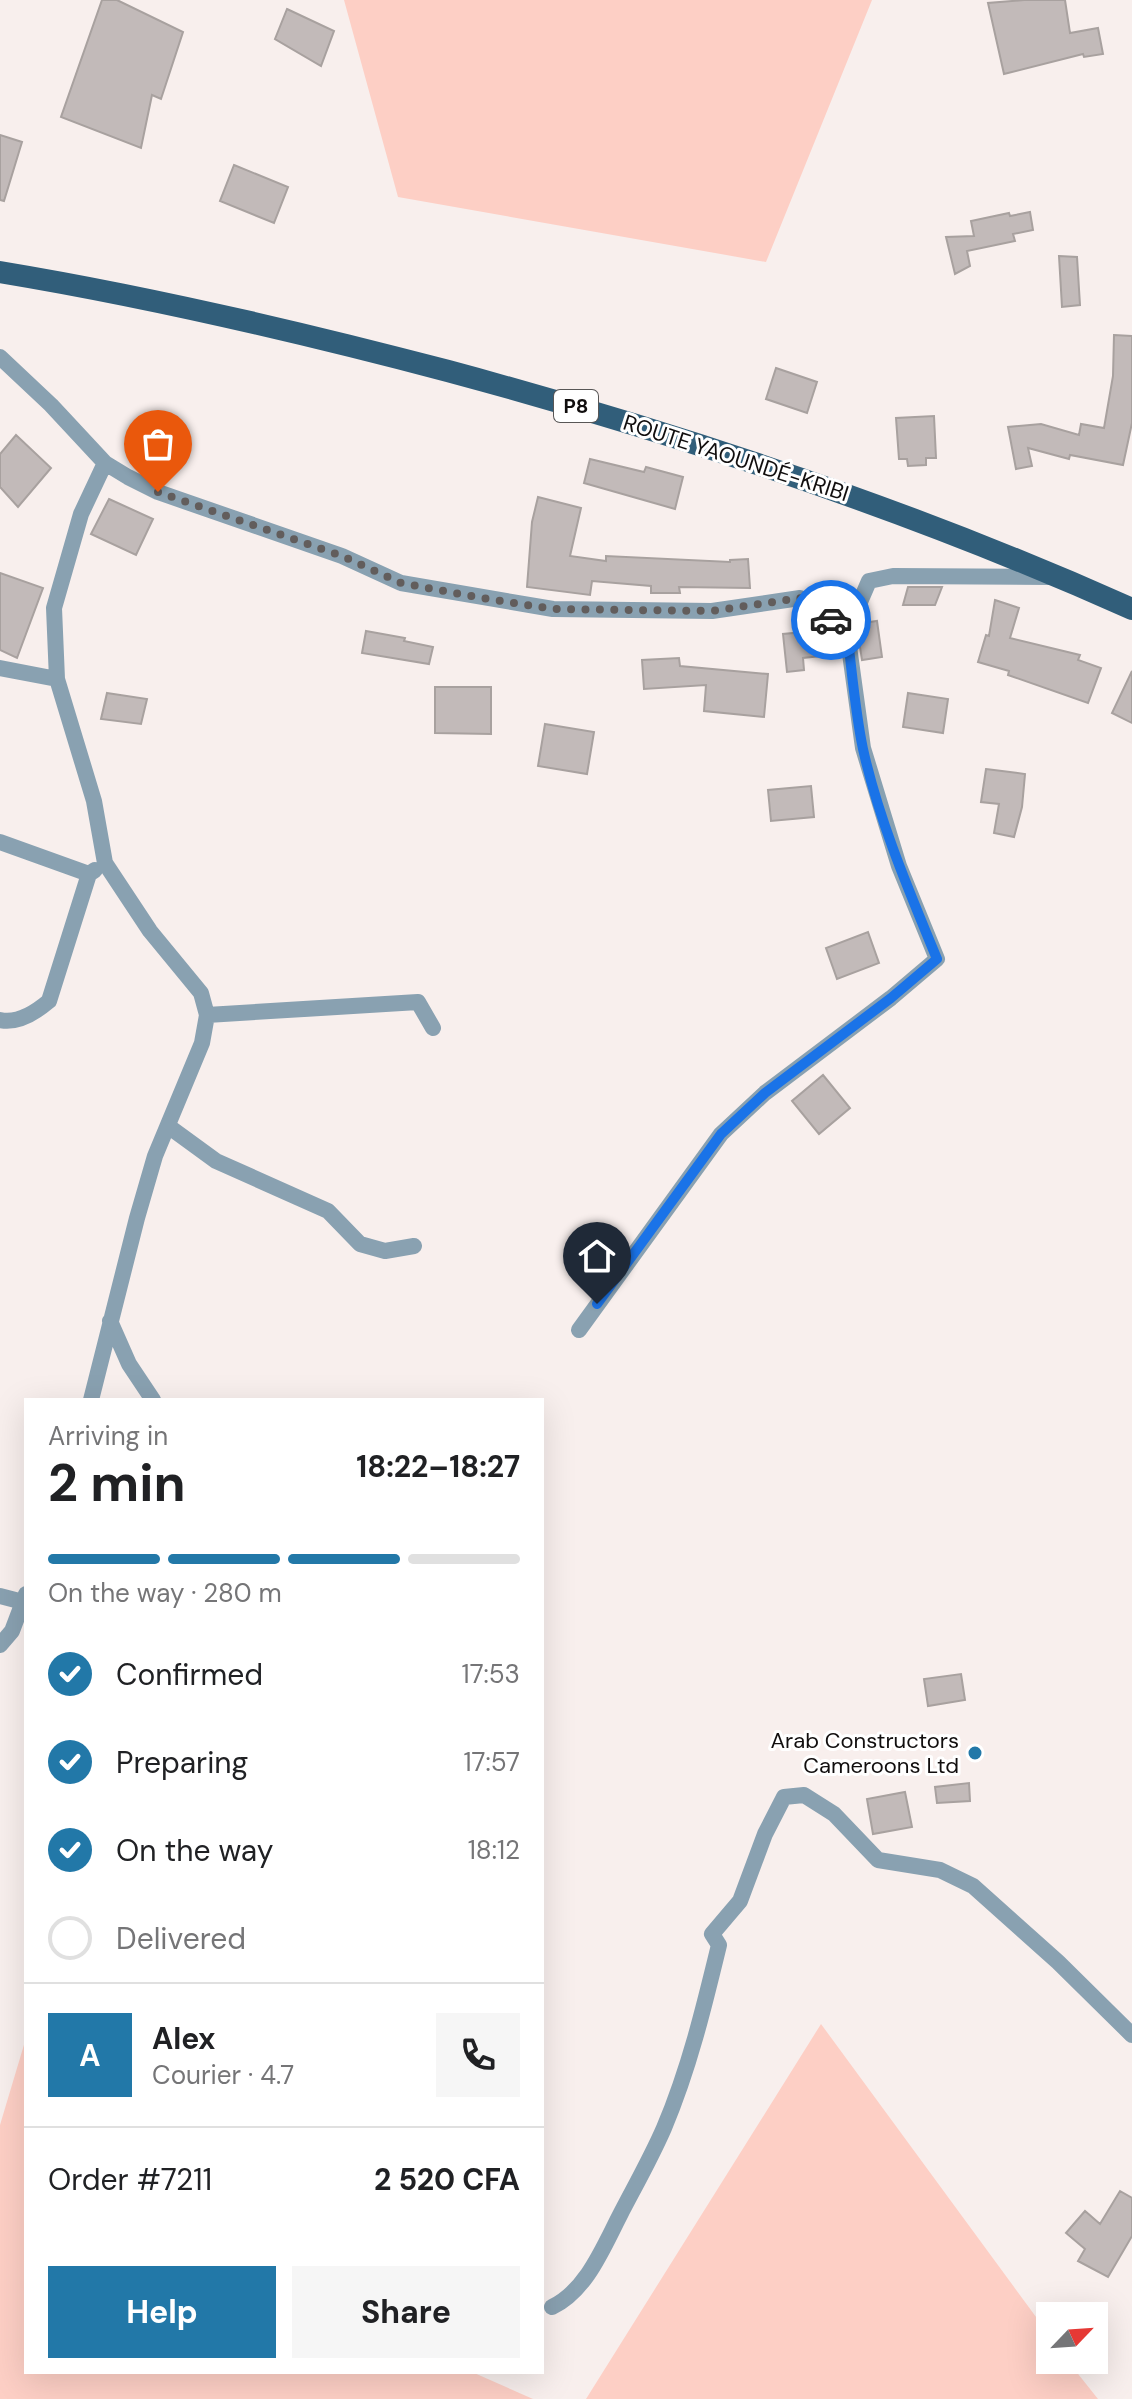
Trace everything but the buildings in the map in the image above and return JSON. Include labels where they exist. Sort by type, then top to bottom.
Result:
[{"type":"main road","name":"ROUTE YAOUNDÉ-KRIBI","points":[[0,272],[98,288],[222,315],[562,402],[782,472],[962,537],[1132,609]]},
{"type":"street","points":[[0,357],[51,405],[105,463],[158,492],[342,556],[401,583],[553,609],[712,611],[800,598],[847,632]]},
{"type":"street","points":[[91,1398],[144,1193],[202,1043],[207,1015],[201,993],[150,931],[105,863],[94,801],[57,679],[54,608],[81,514],[105,463]]},
{"type":"street","points":[[579,1330],[721,1134],[765,1093],[900,991],[937,959],[899,866],[863,748],[847,632],[869,581],[893,576],[1061,577]]},
{"type":"street","points":[[0,668],[57,679]]},
{"type":"street","points":[[0,842],[89,874]]},
{"type":"street","points":[[0,1020],[6,1022],[34,1013],[49,1001],[89,874],[105,863]]},
{"type":"street","points":[[207,1015],[418,1002],[433,1028]]},
{"type":"street","points":[[168,1126],[216,1161],[328,1211],[360,1244],[385,1251],[414,1246]]},
{"type":"street","points":[[110,1321],[129,1364],[152,1398]]},
{"type":"street","points":[[0,1596],[24,1598],[12,1631],[0,1645]]},
{"type":"street","points":[[552,2307],[562,2302],[585,2279],[664,2128],[687,2067],[719,1945],[712,1934],[740,1901],[765,1834],[784,1797],[804,1795],[834,1814],[878,1860],[940,1870],[973,1886],[1058,1962],[1132,2035]]},
{"type":"shaded area","points":[[344,0],[872,0],[766,262],[398,197]]},
{"type":"shaded area","points":[[821,2024],[1036,2317],[1036,2374],[1078,2374],[1098,2399],[586,2399]]},
{"type":"shaded area","points":[[24,2045],[24,2374],[477,2374],[533,2399],[0,2399],[0,2125]]},
{"type":"way so far","points":[[158,492],[342,556],[401,583],[553,609],[712,611],[800,598],[831,620]]},
{"type":"place","name":"Arab Constructors Cameroons Ltd","points":[[975,1753]]},
{"type":"route","points":[[597,1304],[721,1134],[765,1093],[829,1047],[937,959],[899,866],[863,748],[847,632],[831,620]]}]
